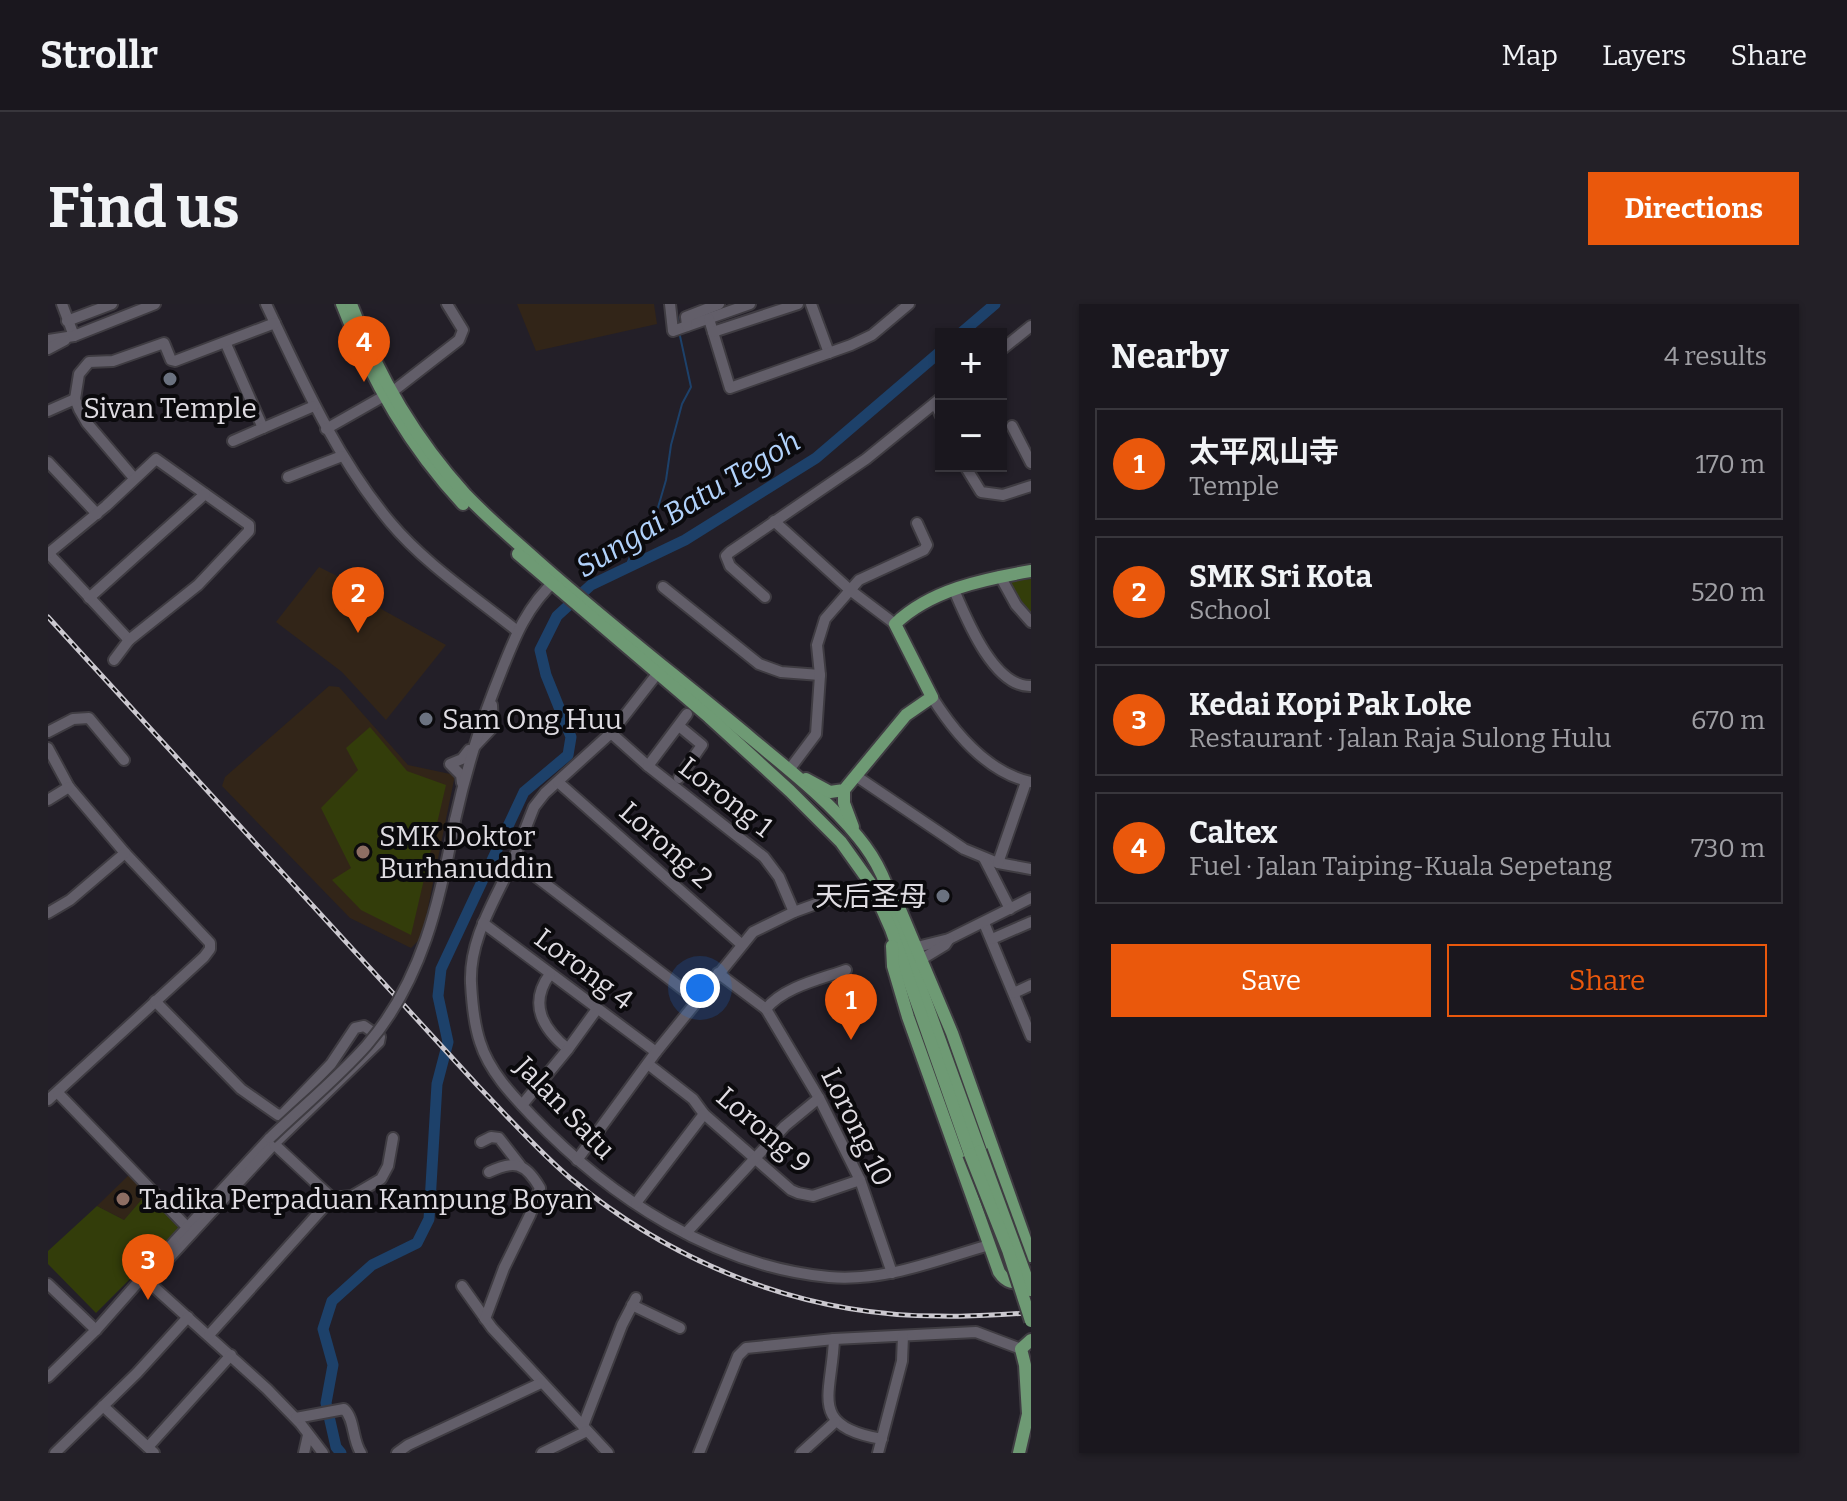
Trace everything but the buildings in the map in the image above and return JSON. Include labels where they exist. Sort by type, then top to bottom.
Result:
[{"type":"main road","points":[[342,304],[360,349],[388,394],[467,496],[558,585],[789,770],[858,837],[878,865],[919,953],[952,1033],[1031,1256]]},
{"type":"main road","points":[[351,304],[388,394]]},
{"type":"main road","points":[[858,837],[844,803],[844,790],[906,715],[932,697],[895,624],[906,613],[954,590],[1000,576],[1031,571]]},
{"type":"main road","points":[[580,603],[754,757],[841,842],[871,884],[1028,1285]]},
{"type":"main road","points":[[789,770],[830,792],[844,790]]},
{"type":"main road","points":[[841,842],[840,830],[842,826],[848,827]]},
{"type":"main road","points":[[890,891],[896,919],[1031,1321]]},
{"type":"main road","points":[[891,929],[893,966],[908,1017],[988,1242],[1004,1281],[1028,1285]]},
{"type":"main road","points":[[988,1242],[1003,1226],[1022,1226]]},
{"type":"main road","points":[[1028,1285],[1031,1271]]},
{"type":"main road","points":[[1019,1453],[1028,1414],[1026,1344]]},
{"type":"street","points":[[62,304],[74,336]]},
{"type":"street","points":[[67,321],[112,304]]},
{"type":"street","points":[[48,349],[155,304]]},
{"type":"street","points":[[266,304],[326,429],[390,523],[414,548],[516,630]]},
{"type":"street","points":[[326,429],[388,394],[459,340],[463,330],[447,304]]},
{"type":"street","points":[[670,304],[673,331],[750,304]]},
{"type":"street","points":[[687,326],[686,317],[719,304]]},
{"type":"street","points":[[713,332],[798,304]]},
{"type":"street","points":[[811,304],[829,353]]},
{"type":"street","points":[[709,319],[730,388],[872,335],[909,304]]},
{"type":"street","points":[[134,478],[87,423],[75,399],[79,374],[89,362],[113,361],[164,343],[171,360],[175,361],[275,323]]},
{"type":"street","points":[[1007,345],[1031,326]]},
{"type":"street","points":[[48,340],[74,336]]},
{"type":"street","points":[[226,344],[263,428]]},
{"type":"street","points":[[48,411],[75,399]]},
{"type":"street","points":[[765,597],[730,566],[726,560],[728,553],[866,459],[935,403]]},
{"type":"street","points":[[233,441],[314,406]]},
{"type":"street","points":[[1012,426],[1031,463]]},
{"type":"street","points":[[288,477],[342,456]]},
{"type":"street","points":[[114,660],[129,640],[198,585],[249,531],[249,525],[156,459],[97,514],[48,553],[129,640]]},
{"type":"street","points":[[48,462],[97,514]]},
{"type":"street","points":[[969,472],[981,492],[999,496],[1031,486]]},
{"type":"street","points":[[89,598],[205,494]]},
{"type":"street","points":[[774,521],[850,590],[895,624]]},
{"type":"street","points":[[789,770],[816,734],[820,675],[817,645],[825,619],[867,575],[924,550],[927,545],[917,523]]},
{"type":"street","points":[[1000,576],[1016,605],[1031,622]]},
{"type":"street","points":[[462,787],[461,775],[450,764],[462,759],[474,743],[493,727],[491,712],[494,691],[516,630],[558,585]]},
{"type":"street","points":[[663,587],[759,664],[781,672],[820,675]]},
{"type":"street","points":[[954,590],[980,646],[1015,683],[1031,686]]},
{"type":"street","name":"Jalan Satu","points":[[657,674],[611,733],[534,807],[483,923],[471,965],[476,1027],[486,1057],[522,1105],[577,1160],[636,1203],[720,1250],[813,1275],[865,1277],[892,1273],[988,1242]]},
{"type":"street","points":[[932,697],[948,722],[972,747],[1001,769],[1029,782],[998,863]]},
{"type":"street","points":[[648,766],[687,714]]},
{"type":"street","points":[[48,732],[73,719],[89,718],[124,760]]},
{"type":"street","points":[[679,726],[702,745],[679,778]]},
{"type":"street","name":"Lorong 1","points":[[611,733],[764,857],[779,877],[794,912]]},
{"type":"street","points":[[145,1279],[187,1227],[368,1044],[406,990],[423,951],[474,743]]},
{"type":"street","points":[[48,748],[69,787],[125,853],[210,943],[204,957],[52,1094],[187,1227]]},
{"type":"street","points":[[856,776],[964,849],[998,863],[1031,869]]},
{"type":"street","name":"Lorong 2","points":[[558,782],[741,944]]},
{"type":"street","points":[[48,800],[69,787]]},
{"type":"street","points":[[48,913],[70,900],[125,853]]},
{"type":"street","points":[[984,858],[1010,909]]},
{"type":"street","points":[[513,859],[697,1000]]},
{"type":"street","points":[[577,1160],[656,1052],[753,932],[794,912],[871,884]]},
{"type":"street","points":[[919,953],[1031,898]]},
{"type":"street","points":[[992,939],[1031,922]]},
{"type":"street","name":"Lorong 4","points":[[483,923],[656,1052]]},
{"type":"street","points":[[984,923],[1031,1036]]},
{"type":"street","points":[[766,1009],[784,994],[846,970]]},
{"type":"street","name":"Lorong 10","points":[[718,973],[766,1009],[819,1098],[860,1180],[892,1273]]},
{"type":"street","points":[[550,974],[539,994],[541,1015],[552,1036],[568,1049]]},
{"type":"street","points":[[1014,993],[1031,985]]},
{"type":"street","points":[[48,1377],[145,1279],[272,1141],[379,1042],[377,1034],[364,1026],[355,1028],[331,1064],[283,1114],[273,1112],[241,1089],[155,1001]]},
{"type":"street","points":[[522,1105],[597,1009]]},
{"type":"street","name":"Lorong 9","points":[[648,1064],[693,1099],[704,1114],[791,1190],[813,1196],[860,1180]]},
{"type":"street","points":[[686,1233],[785,1126],[819,1098]]},
{"type":"street","points":[[636,1203],[704,1114]]},
{"type":"street","points":[[481,1142],[491,1137],[499,1138],[540,1188],[485,1319]]},
{"type":"street","points":[[209,1335],[332,1198],[352,1196],[381,1179],[388,1166],[393,1138]]},
{"type":"street","points":[[272,1141],[332,1198]]},
{"type":"street","points":[[489,1172],[515,1163],[522,1166]]},
{"type":"street","points":[[145,1279],[231,1355],[298,1421],[323,1453]]},
{"type":"street","points":[[462,1286],[485,1319],[608,1453]]},
{"type":"street","points":[[50,1292],[96,1330]]},
{"type":"street","points":[[542,1453],[585,1428],[634,1301],[680,1328]]},
{"type":"street","points":[[55,1453],[188,1317]]},
{"type":"street","points":[[699,1453],[738,1356],[746,1348],[834,1339],[976,1332],[1026,1344]]},
{"type":"street","points":[[878,1453],[902,1361],[903,1336]]},
{"type":"street","points":[[834,1339],[827,1400],[835,1422],[849,1430],[882,1439]]},
{"type":"street","points":[[103,1406],[151,1451],[231,1355]]},
{"type":"street","points":[[397,1453],[541,1383]]},
{"type":"street","points":[[298,1421],[347,1411],[361,1453]]},
{"type":"street","points":[[801,1453],[835,1422]]},
{"type":"street","points":[[304,1453],[308,1435]]},
{"type":"shaded area","points":[[517,304],[654,304],[657,324],[536,351]]},
{"type":"shaded area","points":[[319,567],[355,585],[383,610],[446,645],[386,720],[342,672],[276,622]]},
{"type":"shaded area","name":"SMK Doktor Burhanuddin","points":[[329,686],[339,687],[408,765],[455,775],[422,937],[411,948],[350,918],[222,786],[225,777]]},
{"type":"shaded area","name":"Tadika Perpaduan Kampung Boyan","points":[[131,1173],[149,1191],[124,1220],[97,1206]]},
{"type":"green space","points":[[1031,579],[1031,615],[1009,582]]},
{"type":"green space","points":[[370,727],[407,771],[446,785],[411,935],[361,910],[332,880],[351,868],[321,808],[358,770],[346,748]]},
{"type":"green space","points":[[149,1191],[182,1227],[96,1313],[48,1264],[48,1251],[97,1206],[124,1220]]},
{"type":"waterway","name":"Sungai Batu Tegoh","points":[[967,328],[995,304]]},
{"type":"waterway","points":[[676,309],[678,322]]},
{"type":"waterway","points":[[625,569],[657,511],[682,404],[691,387],[680,336]]},
{"type":"waterway","name":"Sungai Batu Tegoh","points":[[341,1453],[336,1447],[326,1403],[333,1365],[323,1329],[332,1301],[372,1265],[417,1243],[429,1219],[437,1084],[448,1042],[438,996],[441,969],[524,792],[568,755],[571,737],[546,675],[540,650],[557,616],[591,585],[685,540],[816,458],[935,356]]},
{"type":"railway","points":[[48,617],[512,1122],[570,1178],[610,1209],[652,1236],[697,1259],[742,1279],[790,1295],[839,1307],[888,1314],[951,1316],[1031,1313]]},
{"type":"place","name":"Sivan Temple","points":[[170,379]]},
{"type":"place","name":"Caltex","points":[[364,382]]},
{"type":"place","name":"SMK Sri Kota","points":[[358,633]]},
{"type":"place","name":"Sam Ong Huu","points":[[426,719]]},
{"type":"place","name":"SMK Doktor Burhanuddin","points":[[363,852]]},
{"type":"place","name":"天后圣母","points":[[943,896]]},
{"type":"place","name":"太平风山寺","points":[[851,1040]]},
{"type":"place","name":"Tadika Perpaduan Kampung Boyan","points":[[123,1199]]},
{"type":"place","name":"Kedai Kopi Pak Loke","points":[[148,1300]]}]
